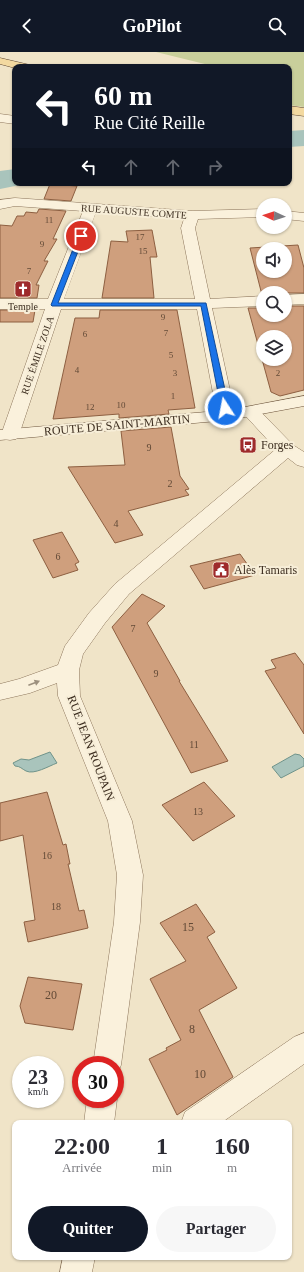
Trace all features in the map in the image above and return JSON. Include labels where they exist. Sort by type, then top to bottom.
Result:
[{"type":"main road","points":[[0,61],[13,64]]},
{"type":"main road","points":[[292,110],[304,112]]},
{"type":"street","points":[[0,118],[12,120]]},
{"type":"street","name":"RUE AUGUSTE COMTE","points":[[0,205],[14,197],[92,208],[192,214],[256,213]]},
{"type":"street","name":"RUE ÉMILE ZOLA","points":[[5,435],[92,208]]},
{"type":"street","points":[[192,214],[188,228],[225,408],[229,415]]},
{"type":"street","points":[[292,216],[304,217]]},
{"type":"street","points":[[292,300],[304,299]]},
{"type":"street","points":[[0,304],[204,304],[256,301]]},
{"type":"street","name":"ROUTE DE SAINT-MARTIN","points":[[5,435],[229,415],[304,401]]},
{"type":"street","points":[[251,412],[296,455]]},
{"type":"street","name":"RUE JEAN ROUPAIN","points":[[108,1056],[127,922],[130,874],[120,821],[69,696],[68,670],[73,652],[97,618],[122,589],[296,455]]},
{"type":"street","points":[[0,692],[22,687],[68,670]]},
{"type":"street","points":[[200,1120],[304,1047]]},
{"type":"street","points":[[99,1120],[101,1108]]},
{"type":"street","points":[[76,1272],[78,1260]]},
{"type":"green space","points":[[156,52],[304,52],[304,107],[292,105],[292,64],[205,64]]},
{"type":"water","points":[[50,752],[57,763],[37,771],[26,771],[15,766],[13,763],[21,759],[29,760]]},
{"type":"water","points":[[295,754],[300,755],[304,759],[304,766],[281,778],[272,767]]},
{"type":"building","points":[[49,186],[77,186],[71,201],[44,199]]},
{"type":"building","points":[[39,209],[66,211],[53,239],[57,239],[44,261],[48,261],[36,285],[39,285],[37,298],[0,298],[0,225],[12,226],[17,216],[24,216],[26,212],[37,213]]},
{"type":"building","points":[[152,230],[157,257],[150,257],[154,298],[102,298],[111,241],[128,242],[126,231]]},
{"type":"building","points":[[292,245],[298,245],[304,268],[304,293],[292,293],[292,286],[260,286],[258,278],[292,278]]},
{"type":"building","points":[[250,248],[256,248],[256,272]]},
{"type":"building","points":[[292,306],[304,306],[304,390],[280,396],[271,392],[264,366],[292,366],[292,330],[256,330],[256,337],[248,308],[256,308],[256,322],[292,322]]},
{"type":"building","points":[[0,310],[35,310],[33,322],[0,322]]},
{"type":"building","points":[[100,310],[177,310],[195,408],[168,410],[169,414],[119,418],[119,414],[53,419],[75,318],[99,318]]},
{"type":"building","points":[[171,427],[180,476],[189,489],[185,490],[189,495],[128,511],[143,535],[115,543],[68,467],[125,465],[121,431]]},
{"type":"building","points":[[62,532],[79,562],[75,564],[78,570],[53,578],[33,540]]},
{"type":"building","points":[[240,554],[255,575],[204,589],[190,566]]},
{"type":"building","points":[[142,594],[165,606],[147,623],[179,681],[228,761],[191,773],[112,627]]},
{"type":"building","points":[[295,653],[304,665],[304,734],[265,671],[276,668],[271,660]]},
{"type":"building","points":[[204,782],[235,816],[193,841],[162,805]]},
{"type":"building","points":[[47,792],[63,845],[66,844],[70,864],[68,864],[79,911],[84,910],[88,928],[28,942],[24,922],[35,920],[23,835],[0,841],[0,803]]},
{"type":"building","points":[[196,904],[215,932],[207,937],[237,988],[199,1010],[233,1077],[177,1115],[149,1059],[167,1050],[166,1048],[181,1040],[150,979],[186,961],[160,923]]},
{"type":"building","points":[[28,977],[82,984],[73,1030],[25,1023],[20,1006]]},
{"type":"waterway","points":[[292,139],[304,138]]},
{"type":"waterway","points":[[0,180],[12,178]]},
{"type":"place","name":"Temple","points":[[23,289]]},
{"type":"place","name":"Forges","points":[[248,445]]},
{"type":"place","name":"Alès Tamaris","points":[[221,570]]},
{"type":"route","points":[[81,236],[54,305],[204,304],[225,408]]}]
